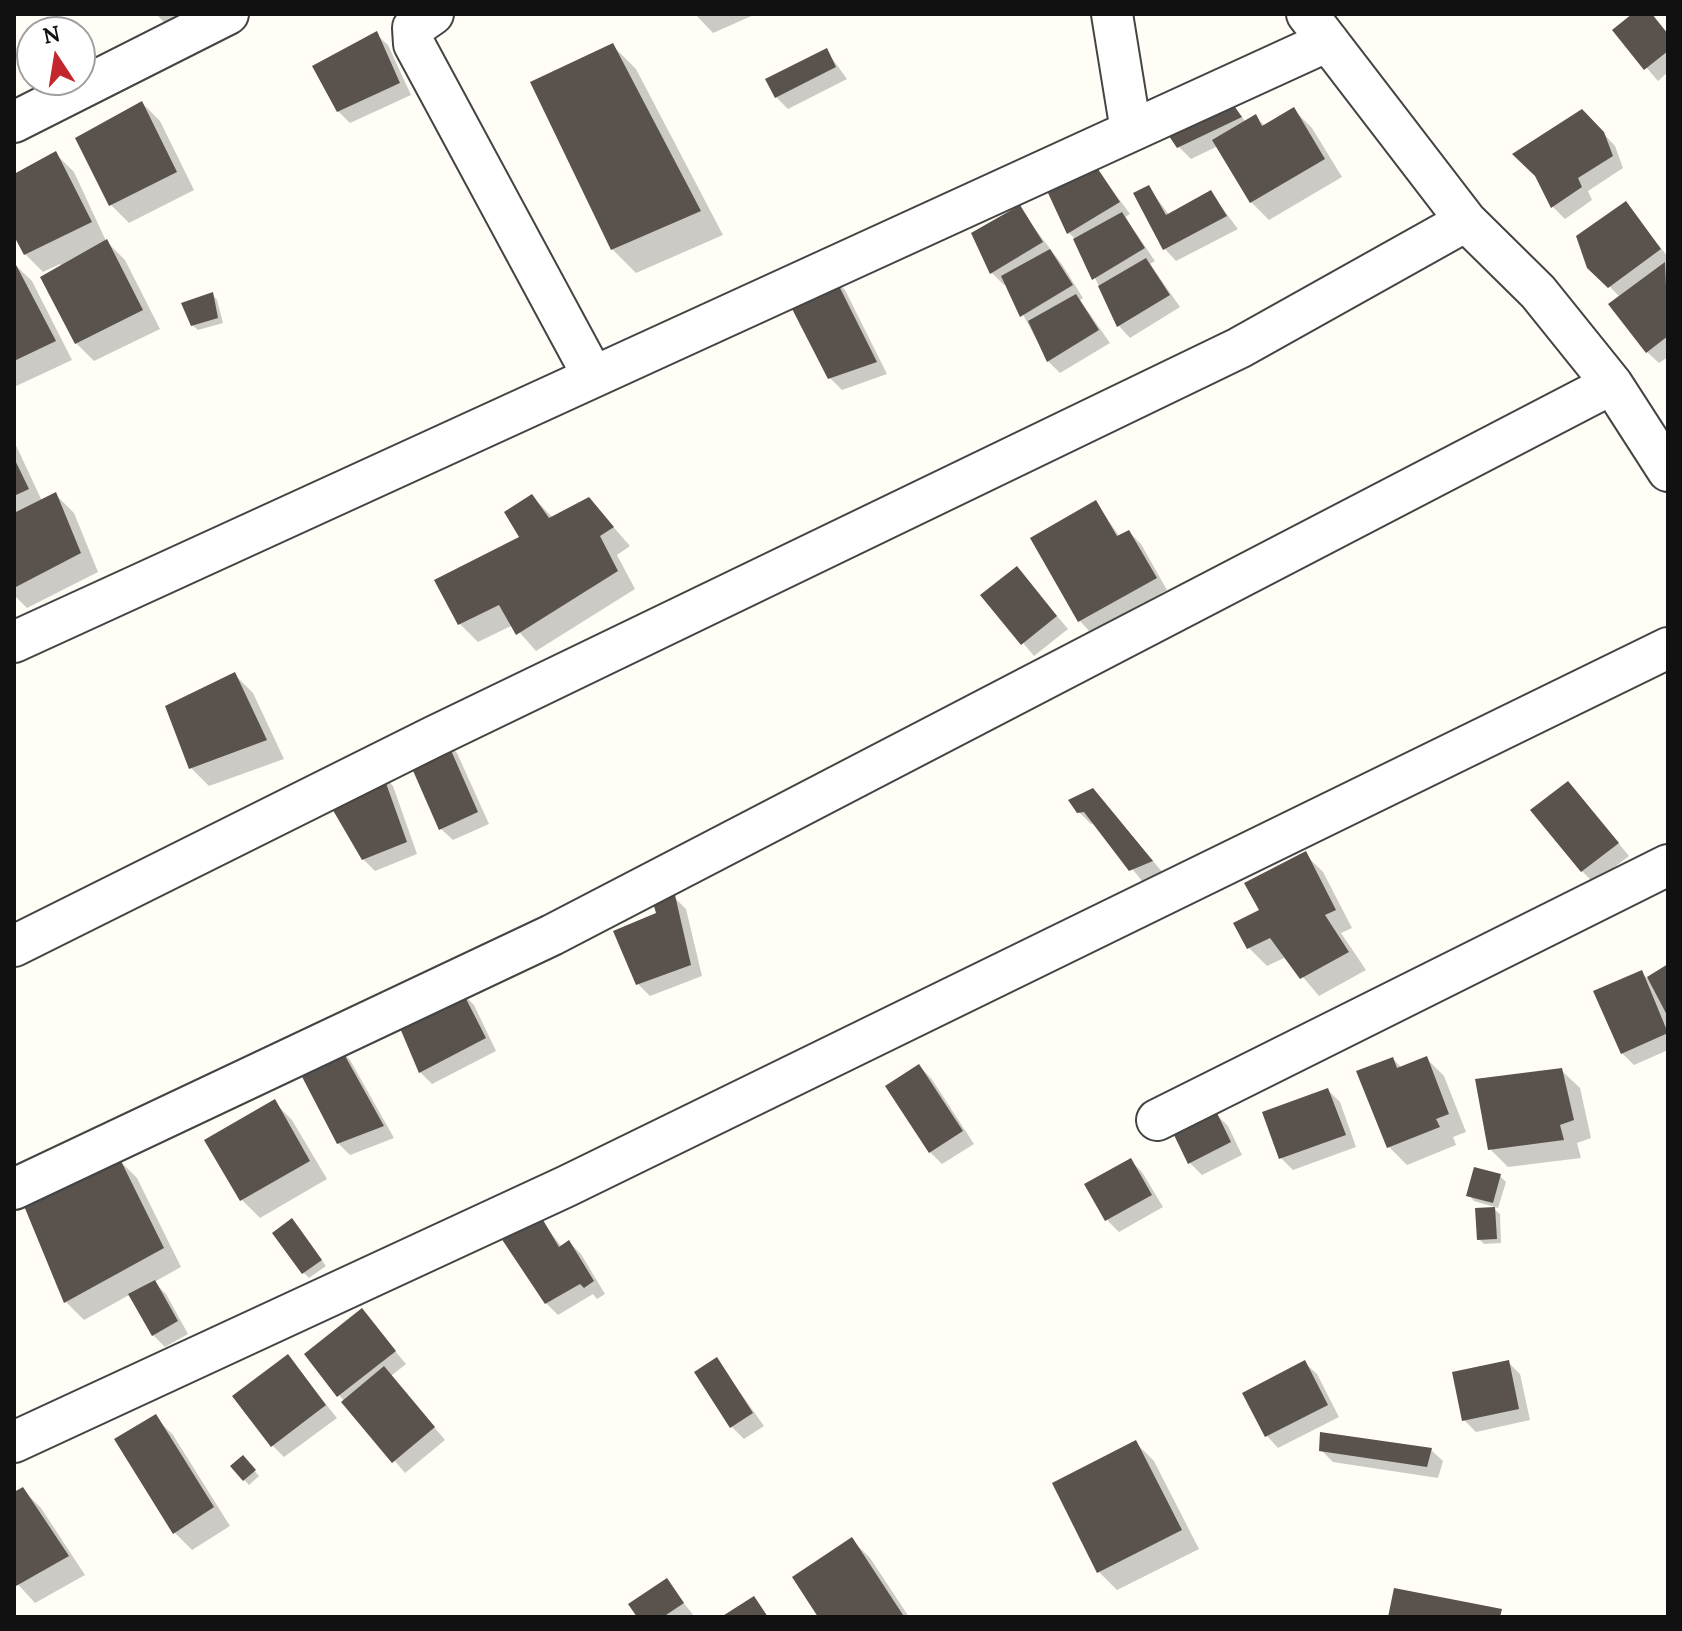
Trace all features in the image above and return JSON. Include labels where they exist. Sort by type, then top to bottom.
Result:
[{"type":"street","points":[[14,122],[228,14]]},
{"type":"street","points":[[433,14],[413,28],[414,44],[593,376]]},
{"type":"street","points":[[1112,14],[1131,131]]},
{"type":"street","points":[[14,642],[1131,131],[1317,27],[1466,221],[1538,292],[1612,384],[1668,471]]},
{"type":"street","points":[[14,946],[447,730],[1239,348],[1466,221]]},
{"type":"street","points":[[14,1189],[552,935],[1612,384]]},
{"type":"street","points":[[14,1442],[567,1186],[1668,648]]},
{"type":"street","points":[[1157,1120],[1668,865]]},
{"type":"building","points":[[1632,14],[1652,14],[1668,34],[1668,51],[1644,70],[1612,30]]},
{"type":"building","points":[[377,31],[400,83],[337,112],[312,66]]},
{"type":"building","points":[[613,43],[701,211],[611,250],[530,82]]},
{"type":"building","points":[[827,48],[836,67],[775,98],[765,79]]},
{"type":"building","points":[[1228,97],[1242,117],[1177,148],[1163,127]]},
{"type":"building","points":[[142,101],[177,172],[109,206],[75,138]]},
{"type":"building","points":[[1294,107],[1325,159],[1250,203],[1212,140],[1256,114],[1262,126]]},
{"type":"building","points":[[1582,109],[1604,132],[1613,156],[1578,178],[1582,187],[1551,208],[1535,176],[1512,154]]},
{"type":"building","points":[[56,151],[92,222],[24,255],[14,236],[14,174]]},
{"type":"building","points":[[1096,166],[1120,202],[1067,234],[1048,193]]},
{"type":"building","points":[[1149,185],[1166,215],[1211,190],[1227,216],[1163,250],[1133,193]]},
{"type":"building","points":[[1626,201],[1661,249],[1608,288],[1587,268],[1576,236]]},
{"type":"building","points":[[1020,205],[1043,242],[990,274],[971,233]]},
{"type":"building","points":[[1122,212],[1145,248],[1092,280],[1073,239]]},
{"type":"building","points":[[107,239],[143,310],[75,344],[40,277]]},
{"type":"building","points":[[1050,249],[1073,285],[1020,317],[1001,276]]},
{"type":"building","points":[[1146,258],[1170,295],[1117,327],[1098,286]]},
{"type":"building","points":[[14,261],[56,341],[14,361]]},
{"type":"building","points":[[1665,262],[1668,336],[1646,353],[1608,304]]},
{"type":"building","points":[[834,276],[877,362],[828,379],[788,301]]},
{"type":"building","points":[[213,292],[218,318],[191,326],[181,303]]},
{"type":"building","points":[[1076,294],[1099,330],[1047,362],[1028,321]]},
{"type":"building","points":[[14,458],[29,489],[14,496]]},
{"type":"building","points":[[56,492],[81,553],[14,588],[14,513]]},
{"type":"building","points":[[532,494],[549,518],[589,497],[614,527],[600,536],[618,571],[516,635],[499,605],[458,625],[434,580],[519,537],[504,512]]},
{"type":"building","points":[[1096,500],[1117,536],[1129,530],[1157,578],[1078,622],[1030,538]]},
{"type":"building","points":[[1017,566],[1057,616],[1021,645],[980,595]]},
{"type":"building","points":[[235,672],[267,740],[189,769],[165,706]]},
{"type":"building","points":[[446,739],[478,812],[439,830],[407,757]]},
{"type":"building","points":[[382,772],[407,842],[362,860],[327,800]]},
{"type":"building","points":[[1568,781],[1619,843],[1581,872],[1530,810]]},
{"type":"building","points":[[1093,788],[1153,861],[1129,871],[1084,812],[1077,813],[1068,800]]},
{"type":"building","points":[[1306,851],[1336,910],[1325,915],[1349,952],[1300,979],[1270,938],[1247,949],[1233,923],[1259,910],[1244,883]]},
{"type":"building","points":[[675,895],[691,965],[636,985],[613,931],[656,913],[651,896]]},
{"type":"building","points":[[1668,964],[1668,1017],[1647,977]]},
{"type":"building","points":[[1642,970],[1668,1033],[1621,1054],[1593,991]]},
{"type":"building","points":[[462,991],[486,1038],[419,1073],[397,1021]]},
{"type":"building","points":[[339,1045],[384,1126],[337,1144],[298,1069]]},
{"type":"building","points":[[1427,1056],[1449,1114],[1436,1119],[1440,1127],[1387,1148],[1356,1071],[1393,1057],[1397,1068]]},
{"type":"building","points":[[919,1064],[963,1131],[929,1153],[885,1086]]},
{"type":"building","points":[[1562,1068],[1574,1120],[1560,1125],[1564,1140],[1488,1150],[1475,1079]]},
{"type":"building","points":[[1328,1088],[1346,1135],[1279,1159],[1262,1112]]},
{"type":"building","points":[[275,1099],[310,1161],[240,1201],[204,1140]]},
{"type":"building","points":[[1216,1111],[1231,1142],[1188,1164],[1173,1133]]},
{"type":"building","points":[[119,1157],[164,1248],[64,1303],[22,1201]]},
{"type":"building","points":[[1131,1158],[1152,1195],[1105,1221],[1084,1184]]},
{"type":"building","points":[[1474,1167],[1501,1174],[1493,1203],[1466,1196]]},
{"type":"building","points":[[1495,1207],[1497,1239],[1477,1240],[1475,1208]]},
{"type":"building","points":[[292,1218],[322,1260],[302,1274],[272,1233]]},
{"type":"building","points":[[543,1220],[559,1247],[569,1240],[594,1281],[584,1288],[580,1284],[545,1304],[499,1235]]},
{"type":"building","points":[[155,1280],[178,1321],[152,1336],[128,1294]]},
{"type":"building","points":[[362,1308],[396,1351],[337,1397],[304,1354]]},
{"type":"building","points":[[288,1354],[326,1405],[271,1447],[232,1396]]},
{"type":"building","points":[[717,1357],[753,1413],[730,1428],[694,1372]]},
{"type":"building","points":[[1305,1360],[1328,1405],[1265,1437],[1242,1393]]},
{"type":"building","points":[[1509,1360],[1519,1409],[1462,1421],[1452,1372]]},
{"type":"building","points":[[384,1366],[435,1427],[392,1463],[341,1402]]},
{"type":"building","points":[[156,1414],[214,1507],[173,1534],[114,1439]]},
{"type":"building","points":[[1320,1432],[1432,1448],[1427,1467],[1319,1451]]},
{"type":"building","points":[[1136,1440],[1182,1530],[1097,1573],[1052,1483]]},
{"type":"building","points":[[243,1455],[256,1470],[243,1481],[230,1466]]},
{"type":"building","points":[[23,1487],[69,1556],[16,1586],[14,1492]]},
{"type":"building","points":[[852,1537],[903,1615],[900,1617],[818,1617],[792,1577]]},
{"type":"building","points":[[667,1578],[684,1603],[663,1617],[637,1617],[628,1604]]},
{"type":"building","points":[[1394,1588],[1502,1609],[1500,1617],[1388,1617]]},
{"type":"building","points":[[754,1596],[768,1617],[721,1617]]}]
